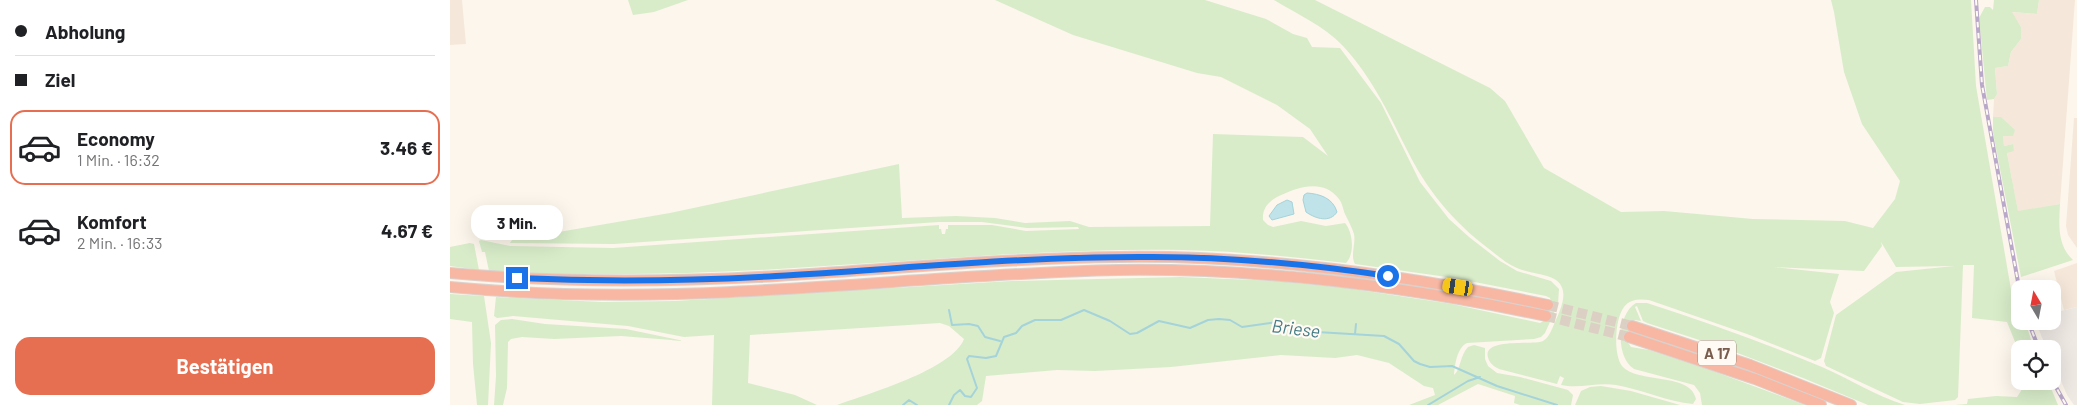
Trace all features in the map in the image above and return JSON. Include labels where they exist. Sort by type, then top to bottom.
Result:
[{"type":"highway","points":[[450,273],[557,280],[676,280],[1057,258],[1206,257],[1262,260],[1350,270],[1458,287],[1548,305]]},
{"type":"highway","points":[[450,287],[557,294],[676,294],[775,290],[1039,273],[1181,271],[1293,276],[1347,281],[1457,297],[1546,316]]},
{"type":"highway","name":"A 17","points":[[1632,326],[1750,365],[1851,405]]},
{"type":"highway","name":"A 17","points":[[1628,337],[1729,369],[1821,405]]},
{"type":"shaded area","points":[[450,0],[462,0],[466,44],[450,45]]},
{"type":"shaded area","points":[[2039,0],[2075,0],[2060,204],[2018,212],[2007,153],[2013,144],[2004,146],[2001,117],[1993,117],[1994,99],[1997,94],[1995,68],[2008,66],[2011,52],[2021,39],[2021,27],[2011,12],[2037,14]]},
{"type":"shaded area","points":[[2074,118],[2077,118],[2077,248],[2068,235],[2066,226]]},
{"type":"shaded area","points":[[2077,263],[2077,307],[2064,310],[2061,298],[2061,280],[2056,280],[2054,271]]},
{"type":"shaded area","points":[[2077,307],[2077,405],[2074,405],[2067,395],[2061,381],[2061,340],[2043,340],[2039,330],[2061,330],[2061,311]]},
{"type":"green space","points":[[628,0],[688,0],[654,12],[633,15]]},
{"type":"green space","points":[[995,0],[1205,0],[1266,19],[1293,34],[1307,38],[1312,47],[1340,48],[1381,103],[1420,182],[1449,219],[1500,261],[1517,271],[1551,281],[1559,289],[1558,304],[1545,333],[1541,337],[1467,343],[1459,352],[1454,375],[1465,350],[1474,345],[1485,348],[1485,359],[1488,366],[1497,373],[1568,390],[1573,395],[1571,405],[1520,405],[1514,403],[1515,396],[1478,384],[1438,405],[1409,405],[1435,395],[1433,388],[1424,386],[1389,363],[1357,355],[1335,358],[1281,355],[1171,367],[1095,371],[1057,370],[986,376],[982,401],[977,405],[837,405],[907,379],[943,361],[956,350],[964,339],[949,326],[940,323],[750,335],[748,383],[795,395],[817,405],[712,405],[714,335],[684,337],[628,326],[513,316],[497,318],[494,316],[496,297],[602,302],[674,301],[1011,281],[1181,277],[1276,281],[1346,288],[1452,304],[1540,323],[1547,319],[1547,309],[1551,302],[1550,298],[1546,296],[1454,278],[1355,264],[1353,257],[1354,234],[1341,203],[1333,192],[1318,186],[1302,187],[1275,198],[1265,208],[1263,220],[1273,227],[1301,221],[1326,226],[1345,223],[1350,232],[1352,243],[1351,254],[1346,263],[1224,252],[1138,250],[1004,255],[699,273],[573,274],[489,271],[485,252],[482,252],[479,241],[481,240],[510,246],[613,248],[939,225],[942,234],[945,234],[948,225],[992,225],[1026,231],[1079,229],[1078,227],[1027,228],[982,222],[939,222],[614,244],[510,243],[512,240],[670,213],[899,164],[902,218],[956,216],[995,218],[1025,223],[1070,221],[1089,227],[1210,226],[1213,134],[1303,137],[1328,156],[1310,129],[1277,105],[1221,77],[1197,73],[1073,35]]},
{"type":"green space","points":[[1274,0],[1315,0],[1490,88],[1505,101],[1544,168],[1621,212],[1664,211],[1753,219],[1845,221],[1873,228],[1895,199],[1900,181],[1862,124],[1844,72],[1831,0],[1971,0],[1976,86],[2011,290],[2011,330],[2028,330],[2031,340],[2014,340],[2007,322],[1972,318],[1974,265],[1963,265],[1958,397],[1955,400],[1920,404],[1903,402],[1826,366],[1824,361],[1836,315],[1896,272],[1954,266],[1896,267],[1881,242],[1882,246],[1864,271],[1774,267],[1839,274],[1830,302],[1834,313],[1821,358],[1815,361],[1747,334],[1649,300],[1635,300],[1626,304],[1621,312],[1616,336],[1617,353],[1622,366],[1639,375],[1674,381],[1684,385],[1692,391],[1696,399],[1693,404],[1674,401],[1616,385],[1568,386],[1561,385],[1564,378],[1560,376],[1557,384],[1499,369],[1490,362],[1488,354],[1491,348],[1498,345],[1543,341],[1550,332],[1563,302],[1563,289],[1555,279],[1524,271],[1499,257],[1476,239],[1452,216],[1422,177],[1378,95],[1362,70],[1336,39]]},
{"type":"green space","points":[[1994,0],[2039,0],[2037,14],[2012,12],[2021,27],[2021,39],[2011,52],[2008,66],[1995,68],[1997,94],[1994,99],[1987,100],[1979,18],[1985,7],[1990,7],[1993,10]]},
{"type":"green space","points":[[1993,117],[2001,117],[2015,130],[2013,136],[2003,136],[2004,146],[2013,144],[2014,151],[2007,153],[2018,211],[2060,204],[2060,234],[2064,248],[2073,260],[2021,277],[1993,133]]},
{"type":"green space","points":[[474,244],[479,270],[450,266],[450,247]]},
{"type":"green space","points":[[450,294],[484,296],[491,343],[488,405],[477,405],[473,364],[472,322],[450,319]]},
{"type":"green space","points":[[1636,303],[1647,303],[1757,341],[1822,367],[1905,405],[1868,405],[1727,349],[1647,323],[1643,321],[1637,306],[1635,307],[1641,321],[1635,320],[1631,322],[1626,340],[1631,347],[1649,350],[1710,370],[1805,405],[1702,405],[1700,393],[1694,385],[1634,369],[1628,363],[1621,346],[1622,326],[1625,316]]},
{"type":"green space","points":[[512,319],[545,324],[626,329],[684,341],[621,336],[554,339],[522,337],[511,339],[508,342],[507,388],[503,405],[494,405],[496,376],[495,325],[501,320]]},
{"type":"green space","points":[[1601,386],[1631,391],[1680,405],[1575,405],[1581,391],[1590,387]]},
{"type":"green space","points":[[2052,390],[2058,405],[1955,405],[1967,404],[1968,399],[1996,396],[2017,397],[2021,391]]},
{"type":"water","points":[[1307,193],[1317,194],[1329,200],[1337,212],[1331,218],[1323,219],[1306,212],[1303,200],[1304,195]]},
{"type":"water","points":[[1287,200],[1292,202],[1294,214],[1272,220],[1269,216],[1277,205]]},
{"type":"waterway","points":[[949,310],[952,325],[969,324],[978,326],[985,337],[1000,341]]},
{"type":"waterway","name":"Briese","points":[[949,405],[954,395],[960,390],[965,396],[971,397],[977,388],[967,359],[969,356],[986,358],[996,356],[1004,337],[1016,333],[1022,326],[1035,320],[1061,320],[1084,310],[1110,321],[1130,334],[1137,333],[1159,321],[1190,328],[1208,320],[1219,319],[1230,320],[1242,327],[1278,322],[1317,332],[1384,336],[1399,344],[1414,361],[1420,364],[1430,367],[1452,366],[1497,386],[1557,405]]},
{"type":"waterway","points":[[1355,334],[1356,324]]},
{"type":"waterway","points":[[1428,405],[1468,381],[1480,377]]},
{"type":"waterway","name":"Briese","points":[[903,405],[909,400],[917,405]]},
{"type":"tunnel","points":[[1548,305],[1632,326]]},
{"type":"tunnel","points":[[1546,316],[1629,337]]},
{"type":"railway","points":[[1976,0],[1982,85],[2018,280]]},
{"type":"railway","points":[[2032,330],[2035,340]]},
{"type":"railway","points":[[2058,390],[2066,405]]},
{"type":"route","points":[[517,278],[595,281],[676,280],[776,276],[1007,260],[1135,256],[1262,260],[1388,276]]}]
